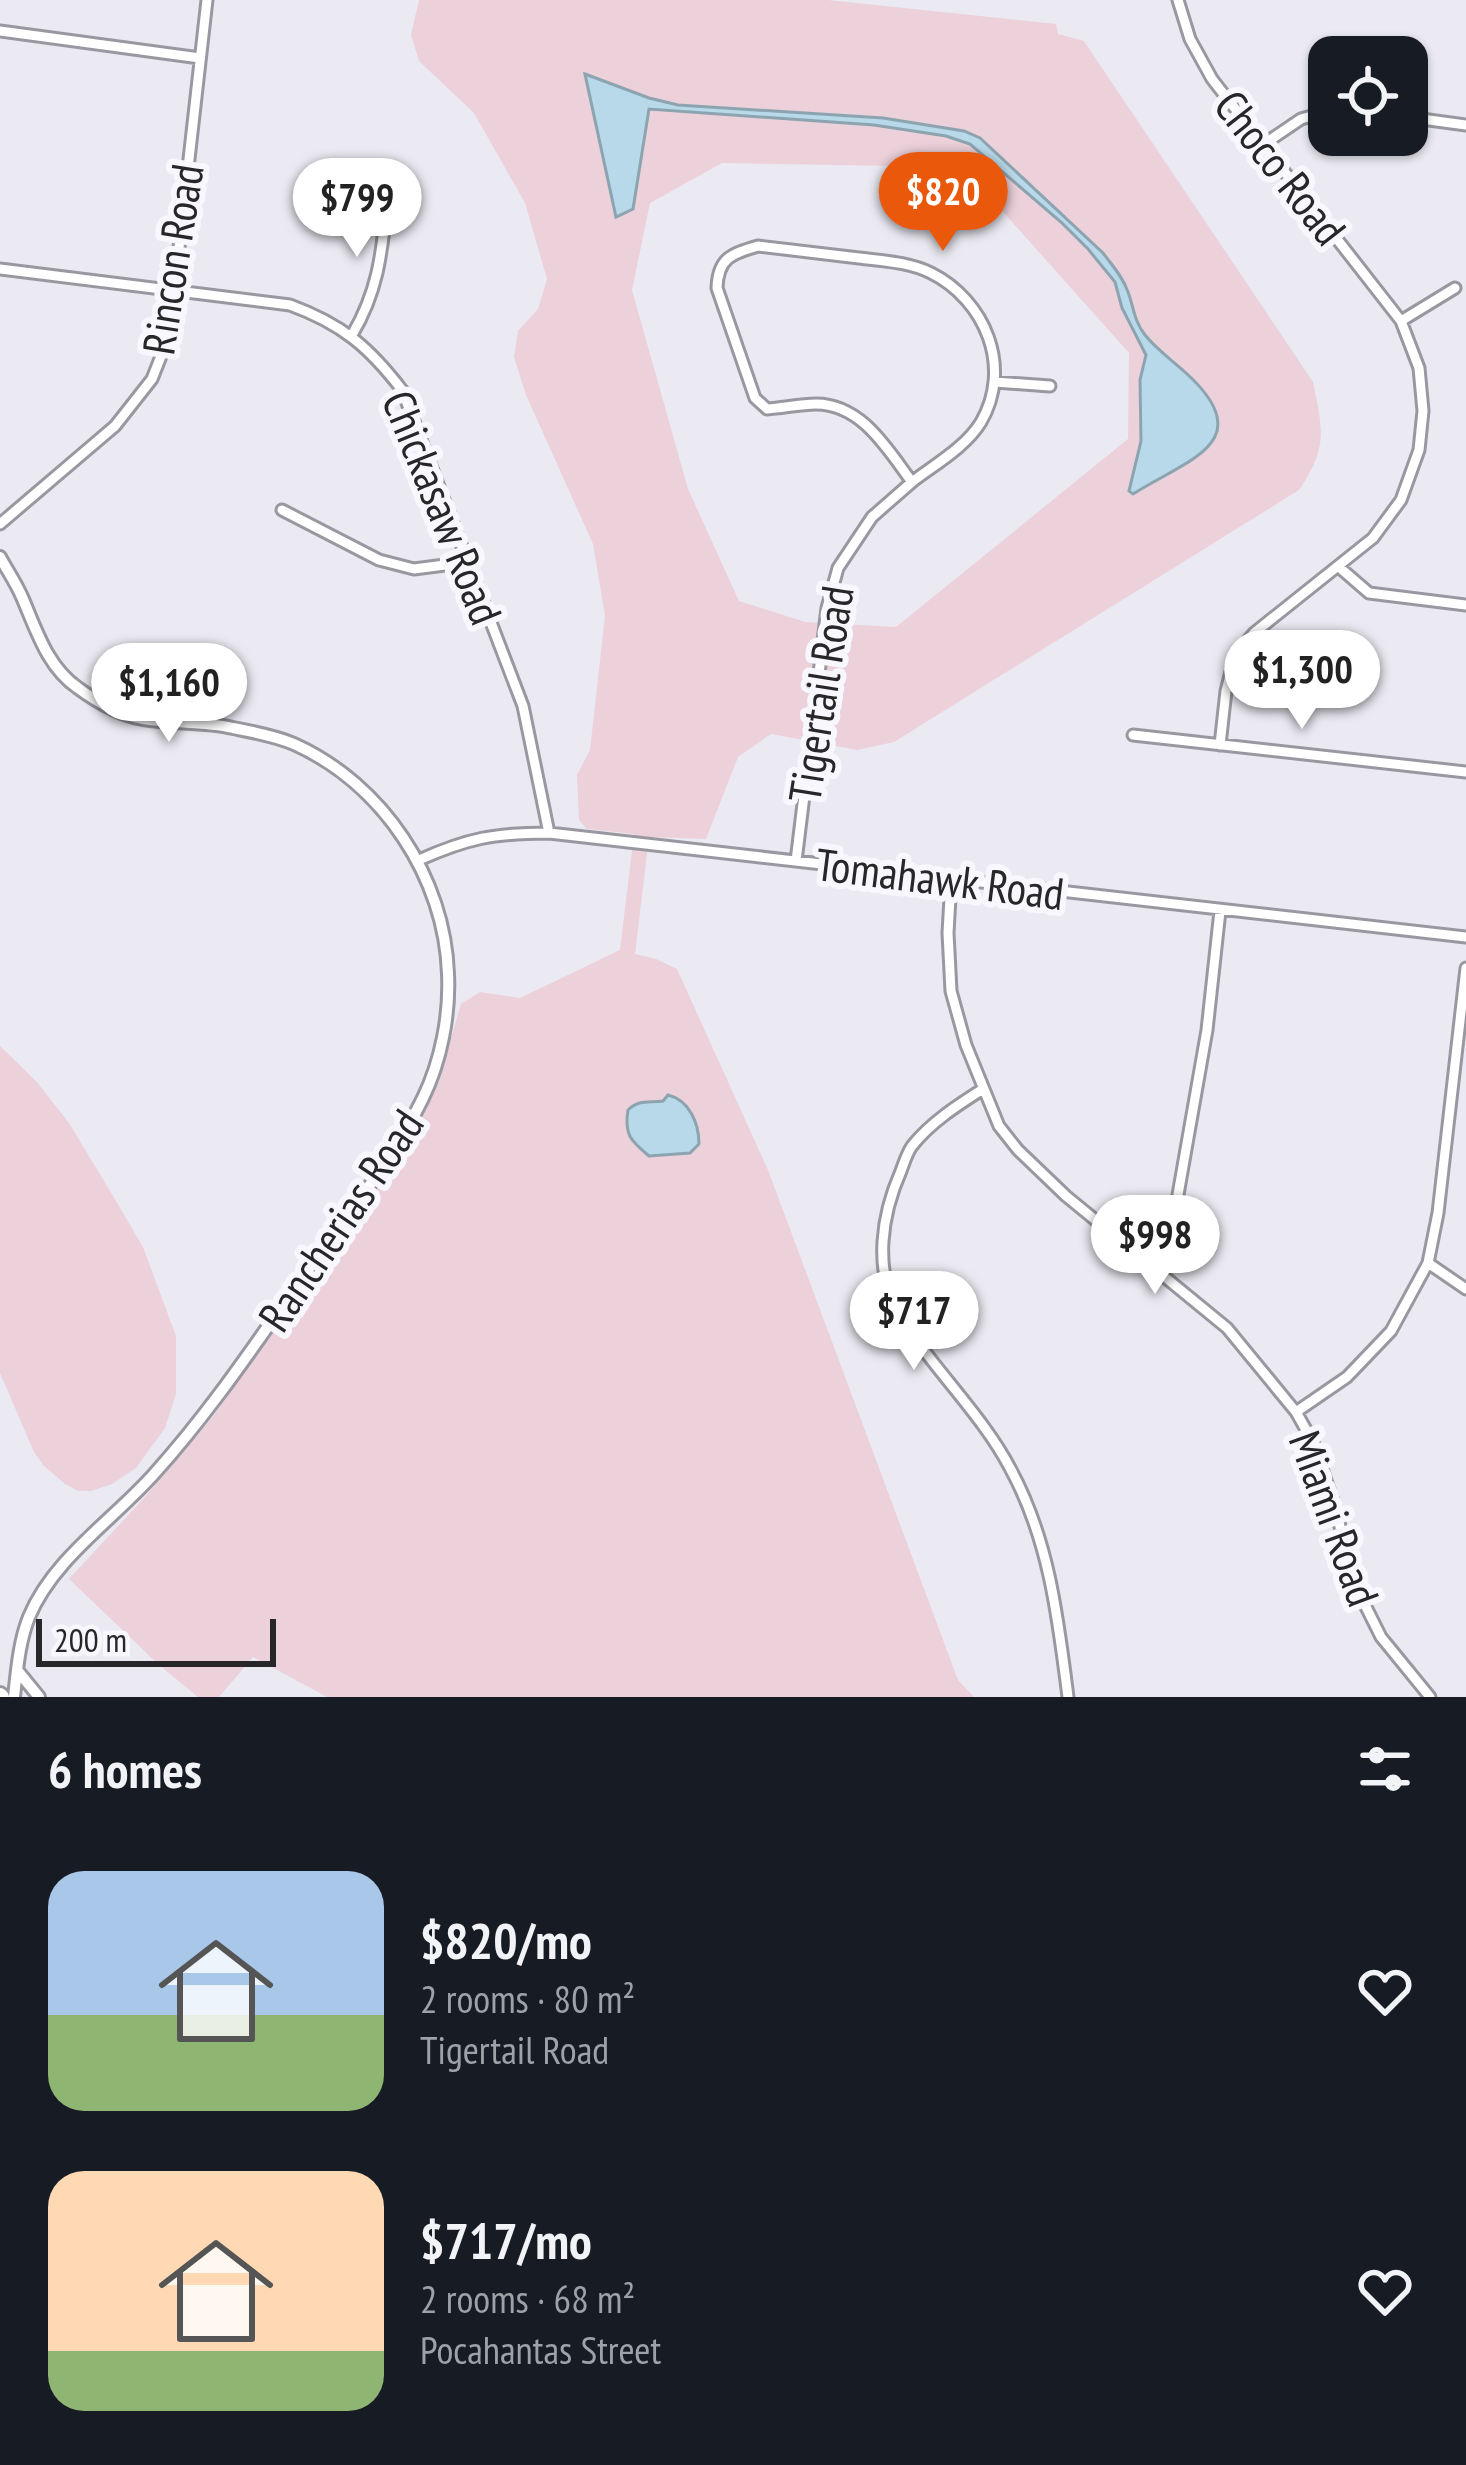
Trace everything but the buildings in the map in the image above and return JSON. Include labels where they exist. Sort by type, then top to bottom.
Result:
[{"type":"street","name":"Rincon Road","points":[[0,524],[115,426],[152,379],[169,337],[207,0]]},
{"type":"street","name":"Choco Road","points":[[1178,0],[1190,39],[1212,79],[1402,321],[1419,368],[1423,411],[1419,450],[1401,500],[1373,538],[1254,633],[1234,656],[1220,745]]},
{"type":"street","points":[[0,32],[200,58]]},
{"type":"street","points":[[1264,144],[1308,117]]},
{"type":"street","points":[[1428,119],[1466,124]]},
{"type":"street","points":[[352,335],[370,306],[388,194]]},
{"type":"street","points":[[912,482],[871,427],[845,410],[819,403],[766,410],[755,398],[717,288],[718,272],[728,257],[758,246],[900,263],[929,272],[972,304],[993,352],[995,382],[1050,386]]},
{"type":"street","name":"Chickasaw Road","points":[[0,268],[290,305],[321,316],[352,335],[378,359],[402,390],[523,706],[549,833]]},
{"type":"street","points":[[1402,321],[1455,288]]},
{"type":"street","name":"Tigertail Road","points":[[796,861],[826,608],[838,568],[872,517],[981,422],[995,382]]},
{"type":"street","points":[[282,510],[379,560],[414,569],[468,562]]},
{"type":"street","name":"Rancherias Road","points":[[0,557],[42,646],[73,685],[110,709],[141,719],[229,727],[292,743],[356,784],[389,818],[419,860],[442,932],[448,973],[439,1053],[422,1099],[391,1154],[222,1393],[154,1474],[40,1594],[24,1631],[14,1697]]},
{"type":"street","points":[[1339,567],[1370,593],[1466,605]]},
{"type":"street","points":[[1133,735],[1466,772]]},
{"type":"street","name":"Tomahawk Road","points":[[419,860],[458,843],[505,833],[549,833],[1466,937]]},
{"type":"street","name":"Miami Road","points":[[951,880],[951,991],[966,1045],[999,1126],[1066,1196],[1227,1328],[1296,1412],[1313,1442],[1337,1513],[1351,1576],[1382,1637],[1430,1697]]},
{"type":"street","points":[[1145,1260],[1176,1206],[1207,1030],[1220,911]]},
{"type":"street","points":[[1296,1412],[1347,1377],[1391,1331],[1428,1263],[1466,968]]},
{"type":"street","points":[[983,1089],[947,1113],[910,1148],[890,1197],[883,1237],[886,1276],[897,1310],[1009,1465],[1033,1517],[1056,1600],[1068,1697]]},
{"type":"street","points":[[1428,1263],[1466,1289]]},
{"type":"street","points":[[17,1670],[39,1697]]},
{"type":"shaded area","points":[[419,0],[828,0],[1056,24],[1058,34],[1084,41],[1313,382],[1321,438],[1315,462],[1299,490],[894,742],[857,750],[771,734],[738,757],[706,839],[649,837],[635,954],[677,969],[768,1170],[958,1680],[974,1697],[327,1697],[253,1657],[219,1697],[198,1697],[69,1579],[212,1418],[399,1154],[437,1086],[461,1004],[480,992],[520,998],[620,950],[634,834],[587,829],[579,820],[577,775],[590,750],[605,616],[593,544],[526,395],[514,357],[518,331],[538,309],[547,279],[525,203],[474,113],[419,61],[411,35]],"holes":[[[722,163],[900,166],[1004,213],[1129,353],[1128,439],[896,627],[805,622],[739,601],[688,489],[632,290],[650,203]]]},
{"type":"shaded area","points":[[0,1046],[69,1123],[143,1247],[176,1336],[176,1394],[165,1428],[136,1468],[91,1491],[65,1484],[43,1465],[0,1373]]},
{"type":"water","points":[[585,74],[678,105],[883,118],[964,131],[980,138],[1103,253],[1123,281],[1145,335],[1208,397],[1217,416],[1217,433],[1193,459],[1133,494],[1129,491],[1141,441],[1140,380],[1146,355],[1122,308],[1115,282],[1061,222],[970,144],[874,125],[649,109],[633,209],[616,217]]},
{"type":"water","points":[[668,1095],[691,1114],[699,1144],[690,1153],[649,1156],[630,1137],[628,1110],[640,1103],[663,1101]]}]
